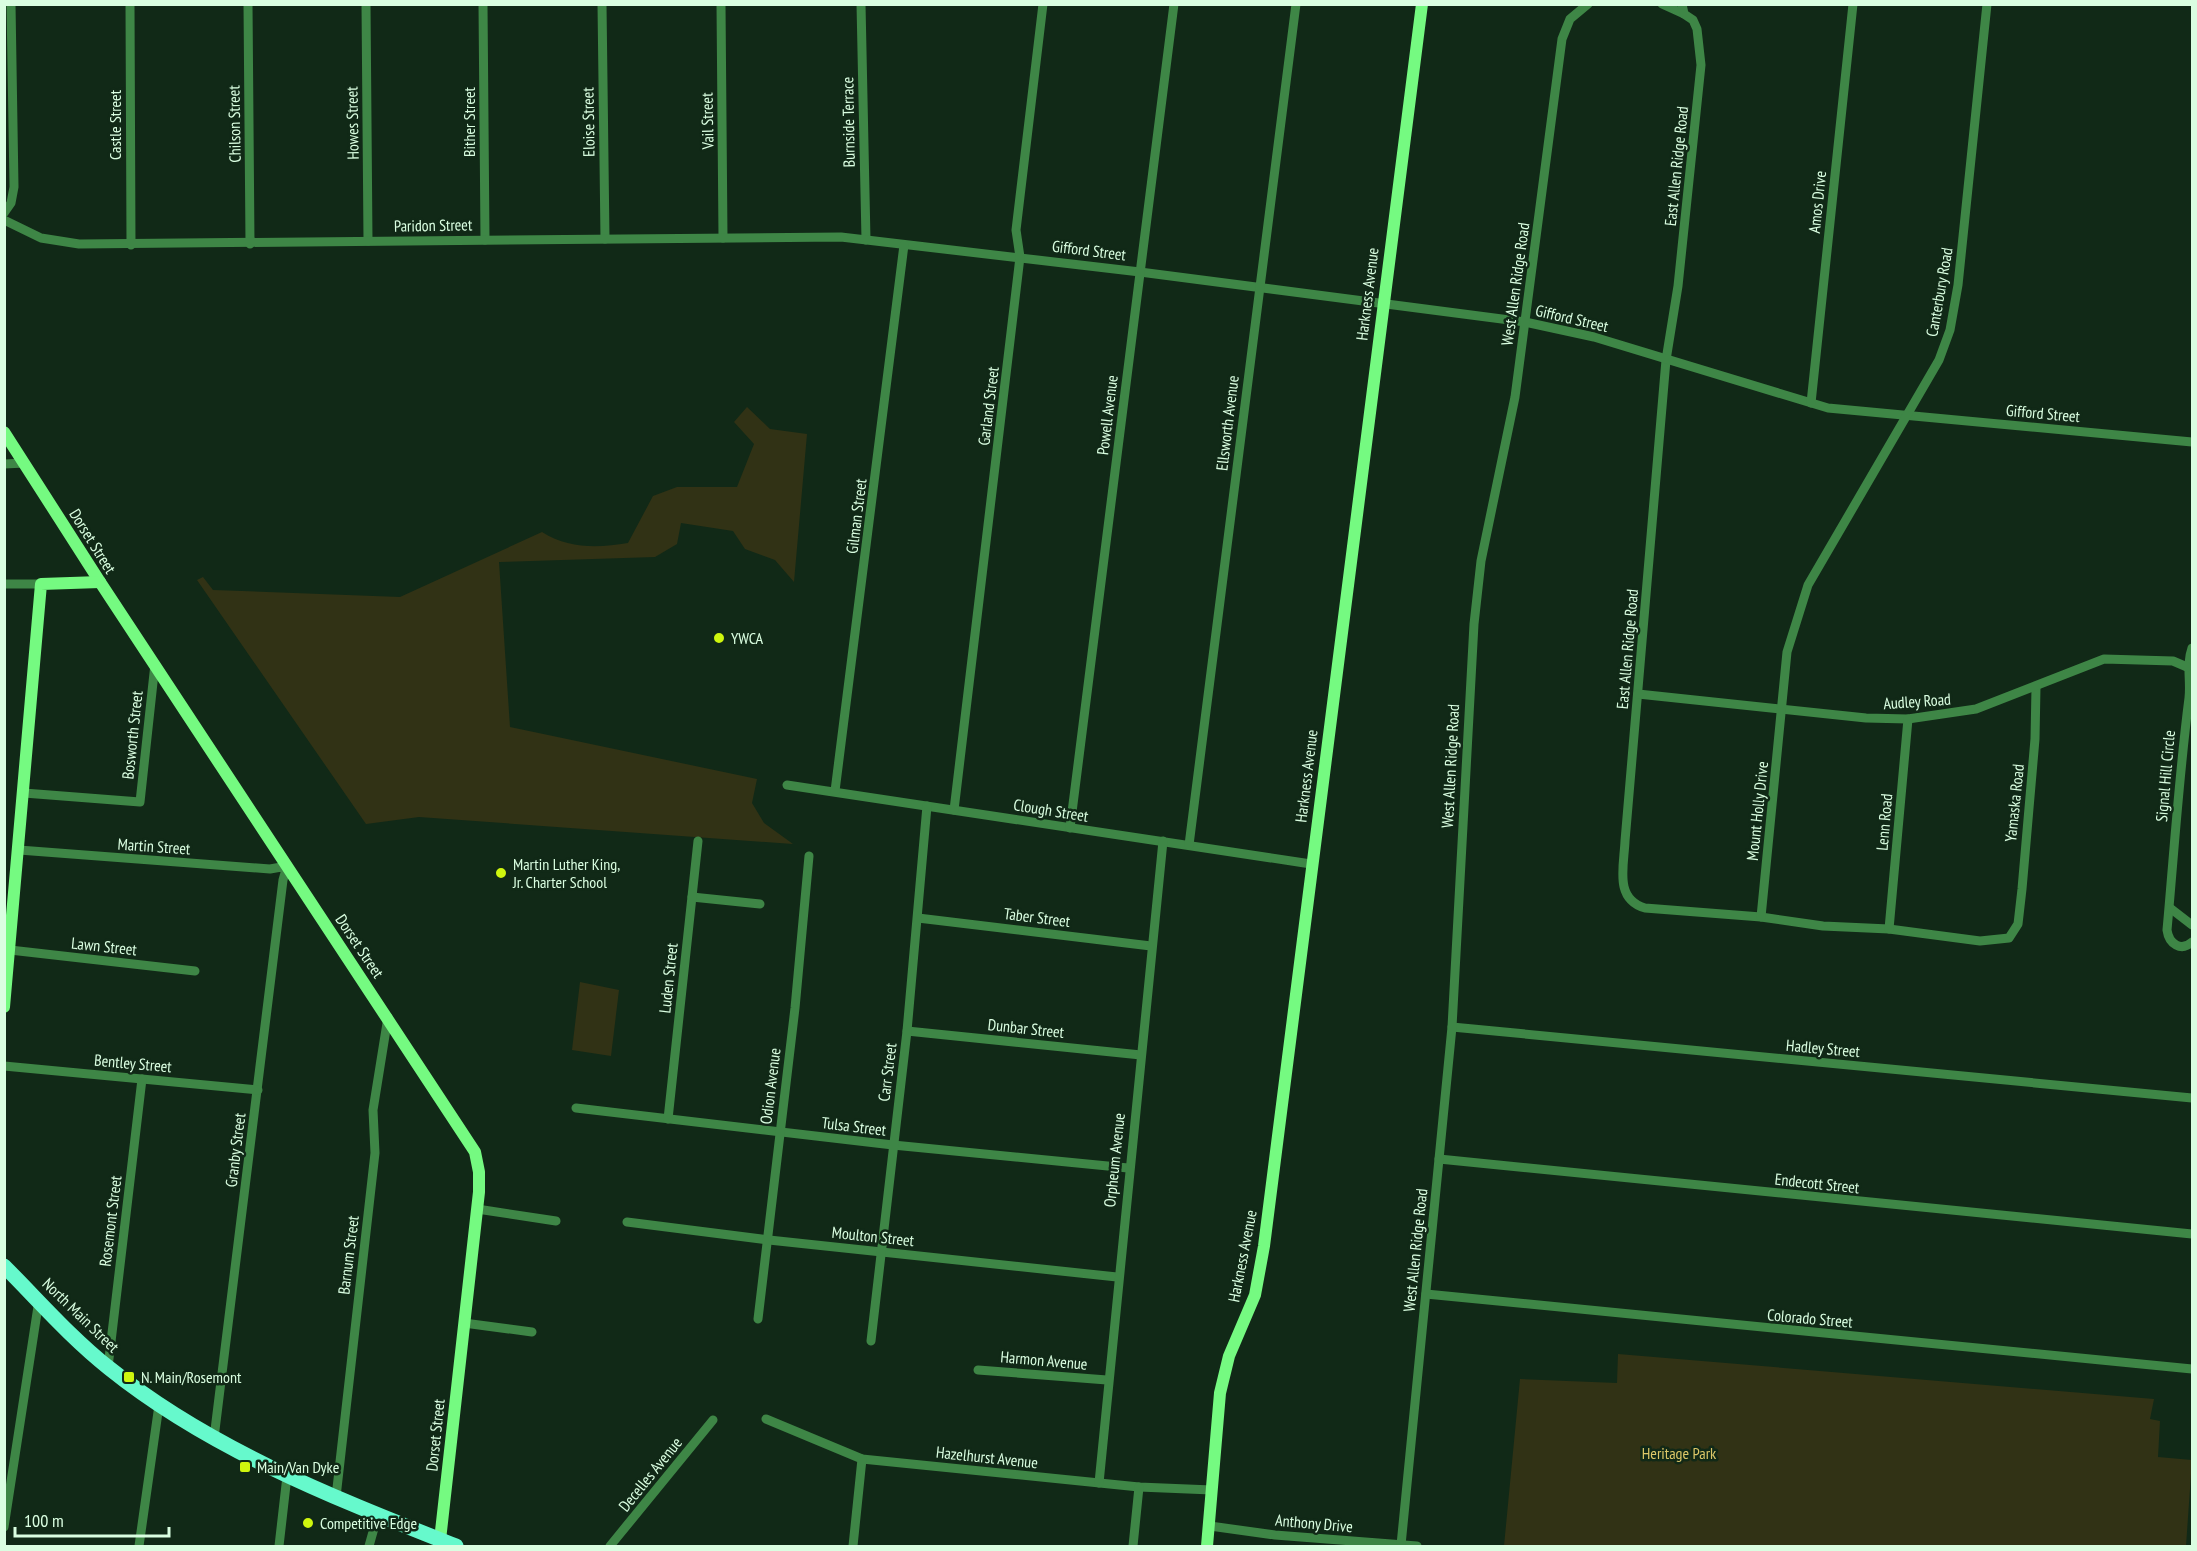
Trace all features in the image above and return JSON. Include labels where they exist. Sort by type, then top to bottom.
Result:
[{"type":"main road","name":"North Main Street","points":[[4,1266],[108,1367],[159,1405],[214,1438],[287,1476],[456,1546]]},
{"type":"street","points":[[4,213],[11,203],[14,187],[11,4]]},
{"type":"street","name":"Castle Street","points":[[130,4],[130,245]]},
{"type":"street","name":"Chilson Street","points":[[248,4],[250,244]]},
{"type":"street","name":"Howes Street","points":[[366,4],[368,241]]},
{"type":"street","name":"Bither Street","points":[[483,4],[485,240]]},
{"type":"street","name":"Eloise Street","points":[[602,4],[605,239]]},
{"type":"street","name":"Vail Street","points":[[721,4],[723,238]]},
{"type":"street","name":"Burnside Terrace","points":[[861,4],[866,240]]},
{"type":"street","name":"Garland Street","points":[[954,810],[1020,257],[1016,230],[1043,4]]},
{"type":"street","name":"Powell Avenue","points":[[1070,828],[1174,4]]},
{"type":"street","name":"Ellsworth Avenue","points":[[1189,845],[1296,4]]},
{"type":"street","name":"Harkness Avenue","points":[[1208,1546],[1225,1369],[1255,1295],[1264,1246],[1382,303],[1422,4]]},
{"type":"street","name":"West Allen Ridge Road","points":[[1401,1545],[1452,1027],[1474,624],[1481,561],[1515,397],[1562,39],[1570,19],[1588,4]]},
{"type":"street","points":[[1662,4],[1683,9]]},
{"type":"street","name":"Amos Drive","points":[[1811,403],[1853,4]]},
{"type":"street","name":"Canterbury Road","points":[[1808,585],[1908,416],[1943,351],[1953,317],[1987,4]]},
{"type":"street","name":"East Allen Ridge Road","points":[[1683,9],[1697,28],[1701,65],[1678,286],[1666,360],[1623,882],[1626,897],[1632,903],[1645,908],[1761,917],[1823,926],[1889,929],[1980,941],[1997,941],[2011,936],[2018,921]]},
{"type":"street","name":"Paridon Street","points":[[4,220],[34,236],[54,241],[130,245],[829,236],[866,240]]},
{"type":"street","name":"Gifford Street","points":[[866,240],[1020,257],[1525,322],[1594,337],[1828,408],[2193,442]]},
{"type":"street","name":"Gilman Street","points":[[835,792],[904,245]]},
{"type":"street","name":"Dorset Street","points":[[4,432],[100,582],[473,1148],[479,1172],[477,1209],[440,1540]]},
{"type":"street","points":[[4,464],[25,464]]},
{"type":"street","points":[[4,584],[100,582]]},
{"type":"street","points":[[4,1007],[20,850],[41,584]]},
{"type":"street","name":"Mount Holly Drive","points":[[1761,917],[1787,652],[1808,585]]},
{"type":"street","name":"Signal Hill Circle","points":[[2193,648],[2187,667],[2191,681],[2179,776],[2167,930],[2171,942],[2182,947],[2193,942]]},
{"type":"street","name":"Audley Road","points":[[1638,694],[1866,718],[1908,719],[1976,710],[2104,659],[2173,661],[2187,667]]},
{"type":"street","name":"Bosworth Street","points":[[24,793],[140,802],[155,663]]},
{"type":"street","name":"Yamaska Road","points":[[2018,921],[2035,739],[2036,687]]},
{"type":"street","name":"Lenn Road","points":[[1889,929],[1908,719]]},
{"type":"street","name":"Clough Street","points":[[786,785],[1311,864]]},
{"type":"street","name":"Carr Street","points":[[871,1341],[907,1031],[927,806]]},
{"type":"street","name":"Luden Street","points":[[668,1119],[698,841]]},
{"type":"street","name":"Orpheum Avenue","points":[[1099,1483],[1117,1277],[1163,841]]},
{"type":"street","name":"Martin Street","points":[[20,850],[270,869],[287,866]]},
{"type":"street","name":"Odion Avenue","points":[[758,1319],[769,1240],[808,856]]},
{"type":"street","name":"Granby Street","points":[[214,1438],[283,880],[287,866]]},
{"type":"street","points":[[692,897],[760,904]]},
{"type":"street","points":[[2170,908],[2193,924]]},
{"type":"street","name":"Taber Street","points":[[918,918],[1151,946]]},
{"type":"street","name":"Lawn Street","points":[[10,950],[195,971]]},
{"type":"street","name":"Barnum Street","points":[[336,1497],[375,1153],[373,1110],[388,1017]]},
{"type":"street","name":"Hadley Street","points":[[1452,1027],[2193,1098]]},
{"type":"street","name":"Dunbar Street","points":[[907,1031],[1141,1056]]},
{"type":"street","name":"Bentley Street","points":[[4,1066],[258,1090]]},
{"type":"street","name":"Rosemont Street","points":[[108,1367],[142,1078]]},
{"type":"street","name":"Tulsa Street","points":[[576,1108],[893,1145],[1128,1168]]},
{"type":"street","name":"Endecott Street","points":[[1439,1159],[2193,1234]]},
{"type":"street","points":[[477,1209],[556,1221]]},
{"type":"street","name":"Moulton Street","points":[[627,1222],[769,1240],[1117,1277]]},
{"type":"street","name":"Colorado Street","points":[[1426,1294],[2193,1369]]},
{"type":"street","points":[[4,1527],[39,1300]]},
{"type":"street","points":[[464,1323],[532,1332]]},
{"type":"street","name":"Harmon Avenue","points":[[978,1370],[1107,1380]]},
{"type":"street","points":[[139,1546],[159,1405]]},
{"type":"street","name":"Hazelhurst Avenue","points":[[766,1419],[862,1459],[1138,1487],[1212,1490]]},
{"type":"street","name":"Decelles Avenue","points":[[610,1546],[713,1420]]},
{"type":"street","points":[[853,1546],[862,1459]]},
{"type":"street","points":[[279,1546],[287,1476]]},
{"type":"street","points":[[1133,1546],[1138,1487]]},
{"type":"street","points":[[369,1546],[378,1514]]},
{"type":"street","name":"Anthony Drive","points":[[1209,1526],[1417,1546]]},
{"type":"green space","points":[[747,407],[770,429],[807,434],[794,582],[775,560],[745,549],[733,531],[681,523],[677,544],[655,557],[499,562],[510,727],[757,779],[752,803],[764,823],[793,844],[419,817],[366,824],[197,580],[203,577],[213,590],[400,597],[542,532],[563,542],[584,546],[628,543],[653,496],[677,487],[737,487],[754,444],[734,422]]},
{"type":"green space","points":[[580,982],[619,990],[611,1056],[572,1050]]},
{"type":"green space","name":"Heritage Park","points":[[1618,1354],[2154,1399],[2150,1419],[2160,1421],[2158,1457],[2192,1460],[2186,1546],[1504,1546],[1520,1379],[1617,1383]]},
{"type":"place","name":"YWCA","points":[[719,638]]},
{"type":"place","name":"Martin Luther King, Jr. Charter School","points":[[501,873]]},
{"type":"place","name":"N. Main/Rosemont","points":[[129,1377]]},
{"type":"place","name":"Main/Van Dyke","points":[[245,1467]]},
{"type":"place","name":"Competitive Edge","points":[[308,1523]]}]
